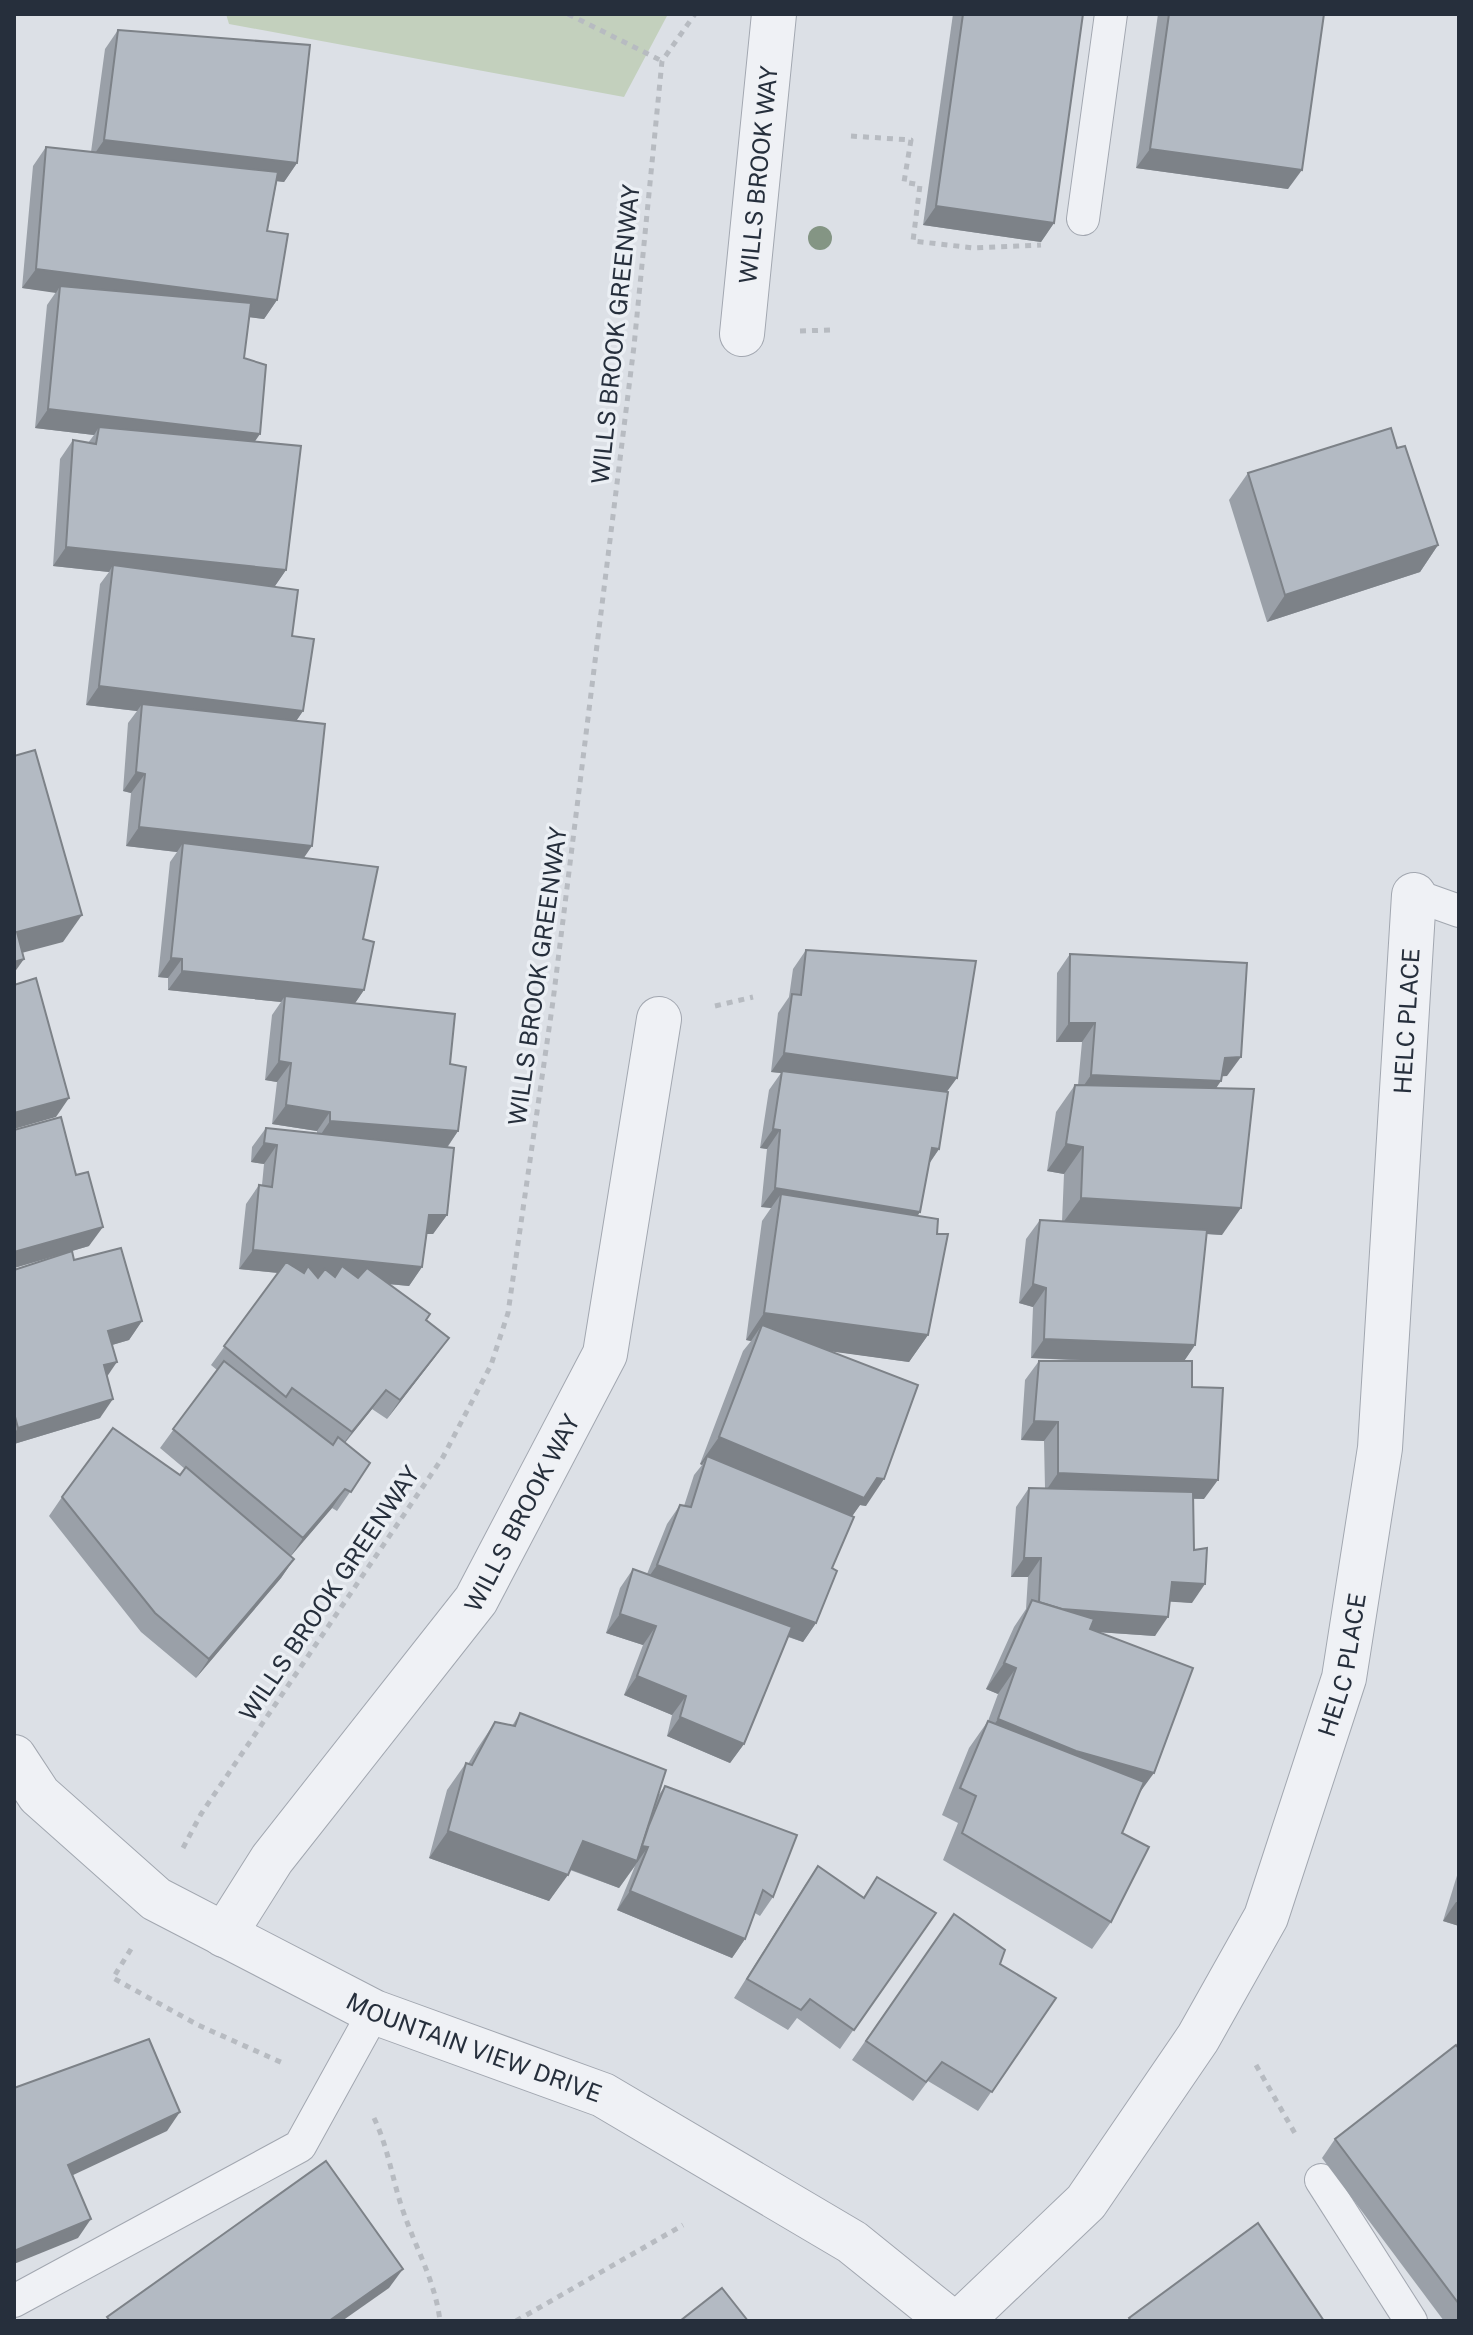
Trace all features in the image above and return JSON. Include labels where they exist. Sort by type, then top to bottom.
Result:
[{"type":"street","name":"WILLS BROOK WAY","points":[[742,334],[774,14]]},
{"type":"street","name":"HELC PLACE","points":[[961,2321],[1086,2202],[1198,2038],[1266,1917],[1344,1678],[1380,1448],[1414,895]]},
{"type":"street","name":"WILLS BROOK WAY","points":[[224,1935],[272,1859],[476,1600],[605,1354],[659,1019]]},
{"type":"street","name":"MOUNTAIN VIEW DRIVE","points":[[14,1757],[39,1795],[156,1899],[374,2012],[603,2095],[852,2242],[950,2321]]},
{"type":"lane","points":[[1083,219],[1111,14]]},
{"type":"lane","points":[[1414,895],[1459,911]]},
{"type":"lane","points":[[14,2301],[300,2146],[374,2012]]},
{"type":"lane","points":[[1321,2180],[1411,2321]]},
{"type":"path","points":[[568,14],[662,61]]},
{"type":"path","name":"WILLS BROOK GREENWAY","points":[[182,1850],[201,1814],[443,1457],[491,1365],[508,1313],[555,985],[634,346],[662,61],[695,14]]},
{"type":"path","points":[[851,136],[911,140],[904,182],[920,185],[913,241],[974,248],[1045,244],[1083,219]]},
{"type":"path","points":[[134,1943],[113,1978],[198,2025],[335,2086],[368,2105],[382,2135],[402,2209],[437,2294],[440,2321]]},
{"type":"path","points":[[1256,2065],[1321,2180]]},
{"type":"path","points":[[516,2321],[683,2225]]},
{"type":"green space","points":[[226,14],[668,14],[624,97],[229,24]]},
{"type":"building","points":[[963,14],[1083,14],[1054,223],[936,206]]},
{"type":"building","points":[[1169,14],[1324,14],[1302,170],[1150,149]]},
{"type":"building","points":[[118,30],[310,45],[297,163],[104,140]]},
{"type":"building","points":[[46,147],[278,172],[267,231],[288,234],[277,300],[36,269]]},
{"type":"building","points":[[60,286],[251,303],[244,358],[266,365],[260,434],[48,409]]},
{"type":"building","points":[[99,427],[301,446],[286,570],[66,547],[73,440],[96,444]]},
{"type":"building","points":[[1391,428],[1397,448],[1405,446],[1438,545],[1285,595],[1248,473]]},
{"type":"building","points":[[113,565],[298,590],[292,636],[314,639],[303,711],[99,686]]},
{"type":"building","points":[[142,704],[325,724],[312,846],[139,827],[145,774],[136,772]]},
{"type":"building","points":[[35,750],[82,915],[17,932],[24,959],[14,962],[14,756]]},
{"type":"building","points":[[183,843],[378,867],[363,939],[374,942],[364,990],[182,971],[182,959],[171,958]]},
{"type":"building","points":[[806,950],[976,961],[957,1078],[784,1053],[792,994],[801,995]]},
{"type":"building","points":[[1070,954],[1247,963],[1241,1057],[1225,1058],[1221,1081],[1091,1075],[1095,1023],[1069,1023]]},
{"type":"building","points":[[36,978],[69,1098],[14,1113],[14,985]]},
{"type":"building","points":[[285,996],[455,1014],[450,1064],[466,1067],[458,1131],[330,1121],[330,1112],[286,1105],[291,1063],[279,1061]]},
{"type":"building","points":[[782,1071],[948,1092],[939,1149],[932,1148],[920,1212],[775,1188],[780,1130],[773,1129]]},
{"type":"building","points":[[1075,1085],[1254,1089],[1241,1208],[1081,1198],[1083,1147],[1066,1144]]},
{"type":"building","points":[[61,1117],[76,1175],[88,1172],[103,1227],[14,1252],[14,1130]]},
{"type":"building","points":[[266,1128],[454,1148],[447,1215],[429,1215],[422,1267],[253,1250],[259,1185],[272,1187],[277,1145],[264,1143]]},
{"type":"building","points":[[781,1194],[938,1219],[937,1234],[948,1234],[928,1335],[764,1313]]},
{"type":"building","points":[[1040,1220],[1207,1230],[1195,1345],[1044,1339],[1046,1288],[1033,1284]]},
{"type":"building","points":[[121,1248],[142,1321],[108,1331],[117,1362],[104,1365],[113,1399],[18,1428],[14,1413],[14,1270],[72,1251],[74,1260]]},
{"type":"building","points":[[286,1262],[304,1273],[308,1266],[318,1278],[325,1269],[335,1277],[342,1266],[358,1278],[367,1268],[430,1314],[426,1320],[449,1338],[400,1400],[386,1390],[352,1432],[292,1388],[286,1397],[224,1346]]},
{"type":"building","points":[[762,1325],[918,1385],[884,1479],[877,1478],[864,1498],[719,1437]]},
{"type":"building","points":[[224,1361],[333,1445],[338,1437],[370,1463],[351,1492],[345,1489],[303,1538],[173,1429]]},
{"type":"building","points":[[1039,1361],[1192,1361],[1192,1387],[1223,1388],[1218,1480],[1058,1473],[1058,1422],[1034,1421]]},
{"type":"building","points":[[113,1428],[180,1475],[186,1467],[294,1559],[209,1659],[155,1613],[62,1497]]},
{"type":"building","points":[[707,1456],[854,1517],[832,1568],[837,1571],[816,1623],[657,1565],[680,1505],[691,1507]]},
{"type":"building","points":[[1029,1488],[1193,1492],[1194,1550],[1207,1548],[1205,1584],[1172,1582],[1168,1617],[1062,1609],[1039,1602],[1041,1558],[1024,1558]]},
{"type":"building","points":[[633,1569],[792,1627],[744,1744],[680,1717],[686,1696],[637,1676],[656,1626],[620,1614]]},
{"type":"building","points":[[1032,1600],[1094,1619],[1090,1629],[1193,1668],[1154,1773],[1076,1751],[998,1719],[1016,1668],[1004,1663]]},
{"type":"building","points":[[520,1713],[666,1770],[637,1861],[583,1841],[568,1875],[448,1831],[466,1763],[472,1765],[495,1722],[515,1726]]},
{"type":"building","points":[[988,1721],[1144,1782],[1122,1833],[1149,1847],[1111,1922],[962,1833],[976,1796],[960,1788]]},
{"type":"building","points":[[665,1786],[797,1835],[773,1897],[763,1890],[745,1939],[630,1891],[648,1847],[642,1846]]},
{"type":"building","points":[[818,1866],[864,1898],[877,1877],[936,1913],[854,2030],[810,1999],[801,2010],[747,1979]]},
{"type":"building","points":[[954,1914],[1005,1950],[1000,1964],[1056,1998],[992,2092],[942,2062],[926,2082],[866,2041]]},
{"type":"building","points":[[149,2039],[180,2112],[68,2165],[91,2219],[14,2251],[14,2088]]},
{"type":"building","points":[[1456,2045],[1459,2049],[1459,2304],[1335,2139]]},
{"type":"building","points":[[326,2161],[403,2269],[329,2321],[110,2321],[107,2317]]},
{"type":"building","points":[[1258,2223],[1324,2321],[1131,2321],[1129,2318]]},
{"type":"building","points":[[722,2288],[748,2321],[680,2321]]}]
